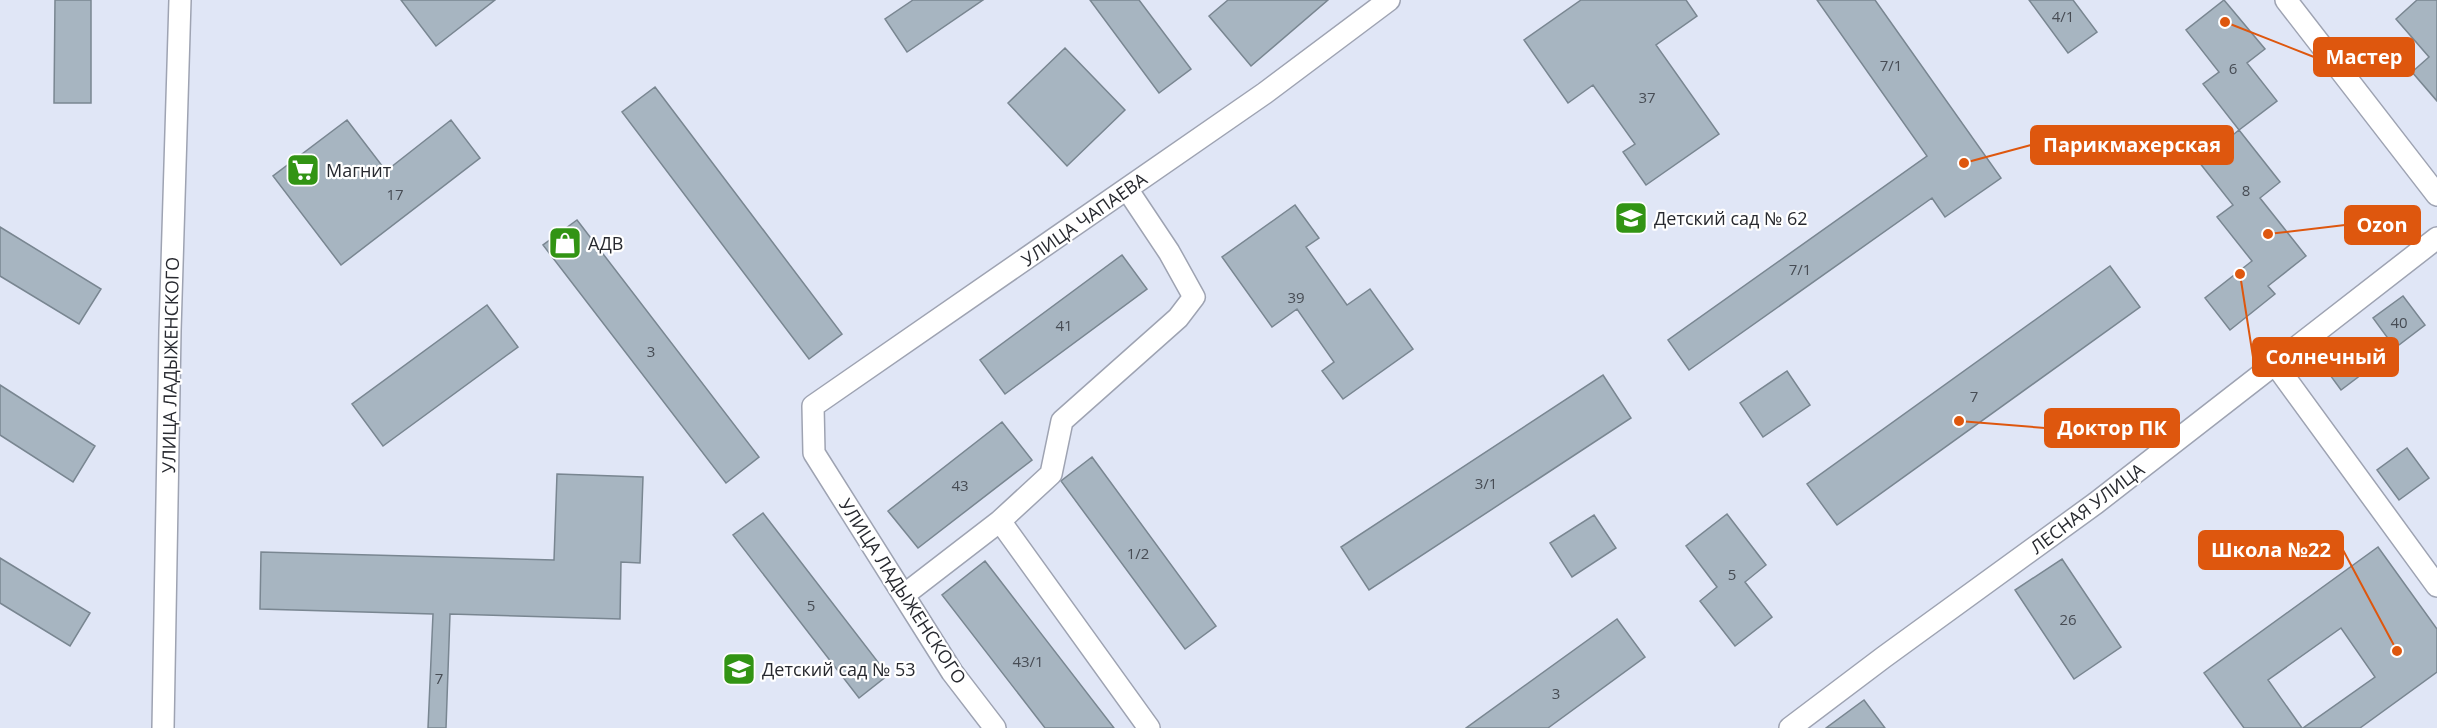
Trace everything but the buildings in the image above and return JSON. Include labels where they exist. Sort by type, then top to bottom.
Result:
[{"type":"street","name":"УЛИЦА ЧАПАЕВА","points":[[814,453],[813,406],[1265,93],[1389,0]]},
{"type":"street","points":[[2286,0],[2437,195]]},
{"type":"street","name":"УЛИЦА ЛАДЫЖЕНСКОГО","points":[[163,728],[170,331],[180,1]]},
{"type":"street","points":[[904,595],[1000,521],[1051,474],[1062,421],[1178,318],[1194,297],[1169,252],[1126,189]]},
{"type":"street","name":"ЛЕСНАЯ УЛИЦА","points":[[1790,728],[2096,503],[2437,238]]},
{"type":"street","points":[[2275,364],[2437,586]]},
{"type":"street","name":"УЛИЦА ЛАДЫЖЕНСКОГО","points":[[814,453],[952,672],[994,728]]},
{"type":"street","points":[[1000,521],[1149,728]]},
{"type":"place","name":"Мастер","points":[[2225,22]]},
{"type":"place","name":"Парикмахерская","points":[[1964,163]]},
{"type":"place","name":"Магнит","points":[[303,170]]},
{"type":"place","name":"Детский сад № 62","points":[[1631,218]]},
{"type":"place","name":"Ozon","points":[[2268,234]]},
{"type":"place","name":"АДВ","points":[[565,243]]},
{"type":"place","name":"Солнечный","points":[[2240,274]]},
{"type":"place","name":"Доктор ПК","points":[[1959,421]]},
{"type":"place","name":"Школа №22","points":[[2397,651]]},
{"type":"place","name":"Детский сад № 53","points":[[739,669]]}]
